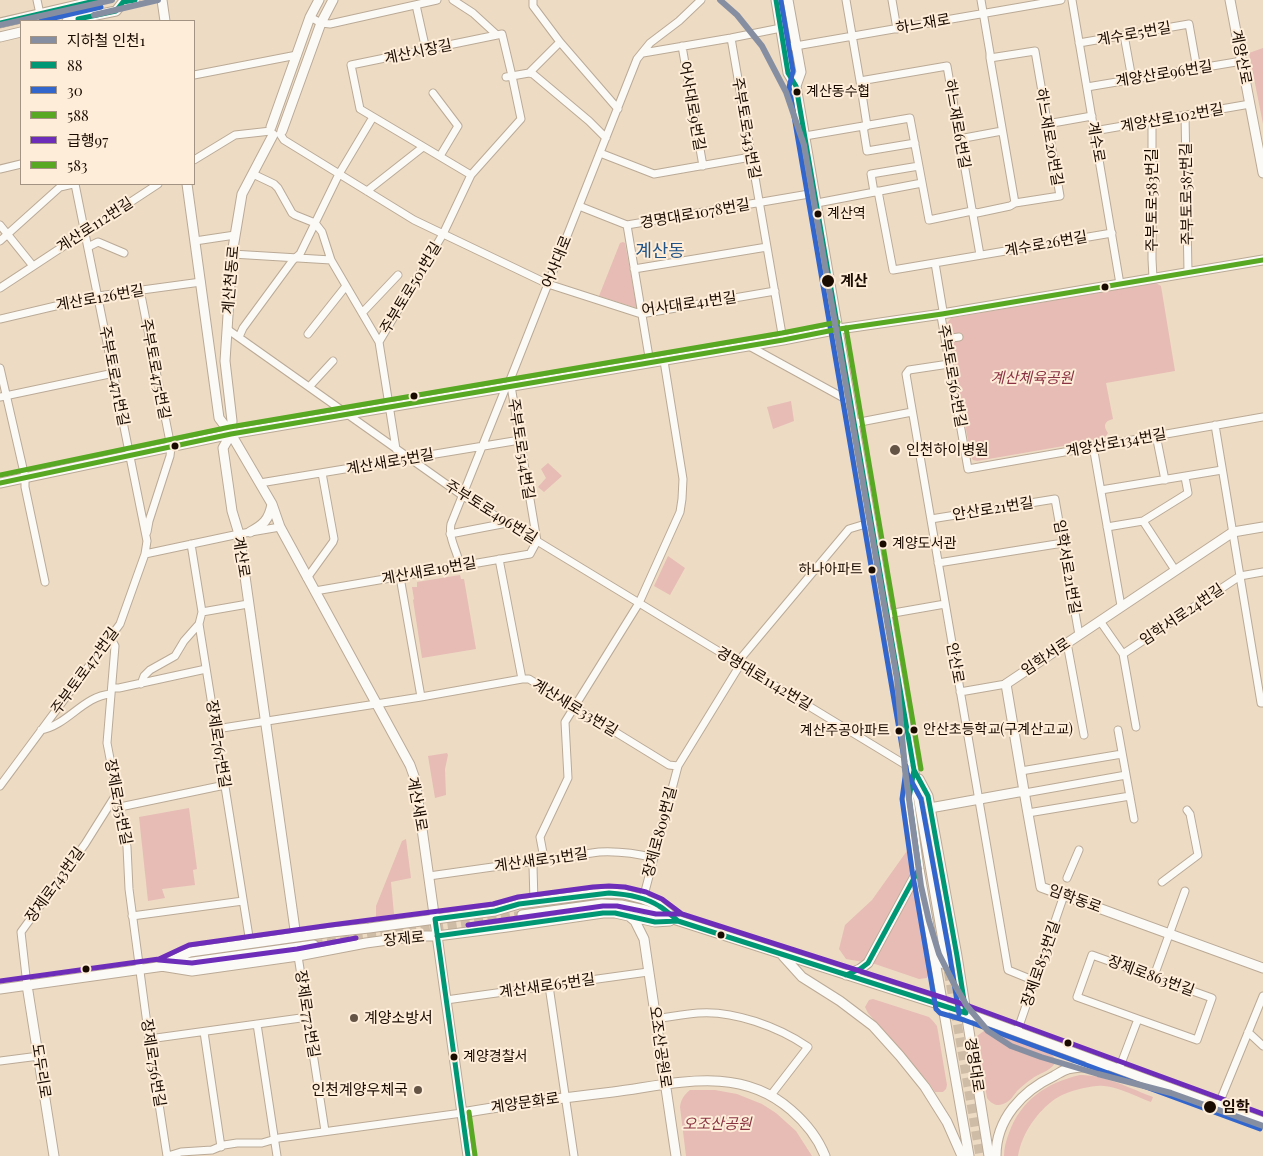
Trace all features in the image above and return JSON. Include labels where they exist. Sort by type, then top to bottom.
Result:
[{"type":"street","points":[[37,0],[40,14]]},
{"type":"street","points":[[0,23],[99,0]]},
{"type":"street","points":[[72,20],[116,11],[120,1],[135,0]]},
{"type":"street","points":[[162,0],[165,20]]},
{"type":"street","name":"계산천동로","points":[[276,132],[297,55],[310,17],[319,0]]},
{"type":"street","name":"계산천동로","points":[[231,434],[232,418],[225,360],[232,254],[242,194],[276,132],[321,23],[333,0]]},
{"type":"street","points":[[310,17],[321,23],[330,24],[437,0]]},
{"type":"street","points":[[453,0],[473,13],[496,35],[502,34],[509,77],[533,74],[589,121],[606,138]]},
{"type":"street","points":[[533,0],[533,6],[560,42],[618,109]]},
{"type":"street","name":"어사대로","points":[[450,534],[451,524],[509,387],[510,380],[637,59],[650,43],[679,21],[701,0]]},
{"type":"street","name":"경명대로","points":[[776,0],[788,73],[796,86],[817,203],[946,958]]},
{"type":"street","name":"경명대로","points":[[788,0],[800,72],[796,86]]},
{"type":"street","points":[[846,0],[860,81],[867,151],[915,143]]},
{"type":"street","points":[[892,0],[897,29]]},
{"type":"street","points":[[805,136],[910,118],[929,220],[972,211],[977,213],[1010,206],[1015,203],[981,0]]},
{"type":"street","name":"하느재로","points":[[784,48],[1062,0]]},
{"type":"street","name":"계수로","points":[[1072,0],[1120,284]]},
{"type":"street","name":"계양산로","points":[[1230,0],[1263,173]]},
{"type":"street","points":[[416,5],[426,50]]},
{"type":"street","name":"계수로5번길","points":[[1079,43],[1189,24],[1197,69]]},
{"type":"street","points":[[643,53],[781,28]]},
{"type":"street","points":[[0,36],[20,32]]},
{"type":"street","name":"계산시장길","points":[[440,156],[360,109],[351,65],[496,35]]},
{"type":"street","points":[[1124,35],[1132,79]]},
{"type":"street","name":"주부토로543번길","points":[[731,38],[783,340]]},
{"type":"street","points":[[529,73],[560,42]]},
{"type":"street","name":"어사대로9번길","points":[[682,46],[702,166]]},
{"type":"street","name":"하느재로20번길","points":[[990,58],[1034,51],[1060,196],[1015,203]]},
{"type":"street","points":[[195,75],[297,55]]},
{"type":"street","name":"계양산로96번길","points":[[1087,86],[1242,61]]},
{"type":"street","name":"하느재로6번길","points":[[860,81],[947,66],[980,255]]},
{"type":"street","name":"주부토로501번길","points":[[396,449],[379,342],[444,234],[471,175],[521,119],[509,77]]},
{"type":"street","points":[[432,93],[458,126],[440,156],[471,175]]},
{"type":"street","name":"계양산로102번길","points":[[1094,131],[1250,104]]},
{"type":"street","name":"주부토로587번길","points":[[1185,115],[1188,272]]},
{"type":"street","points":[[1047,124],[1092,116]]},
{"type":"street","points":[[238,337],[300,254],[339,174],[373,117]]},
{"type":"street","name":"주부토로583번길","points":[[1152,121],[1153,278]]},
{"type":"street","points":[[960,139],[1002,131]]},
{"type":"street","points":[[195,159],[235,135],[276,132]]},
{"type":"street","name":"어사대로41번길","points":[[276,132],[284,140],[414,220],[548,284],[641,314],[775,291]]},
{"type":"street","points":[[367,191],[424,147]]},
{"type":"street","points":[[600,153],[654,174],[751,157]]},
{"type":"street","points":[[0,169],[20,164]]},
{"type":"street","points":[[876,192],[871,174],[919,166]]},
{"type":"street","points":[[252,174],[274,184],[292,213],[315,223],[322,232],[331,260],[379,342]]},
{"type":"street","points":[[817,203],[922,183]]},
{"type":"street","points":[[0,241],[60,187],[69,185]]},
{"type":"street","name":"주부토로471번길","points":[[74,185],[130,455]]},
{"type":"street","name":"계산로112번길","points":[[0,288],[156,185]]},
{"type":"street","points":[[187,185],[219,418],[231,434]]},
{"type":"street","name":"계수로26번길","points":[[876,192],[893,270],[1112,232]]},
{"type":"street","name":"경명대로1078번길","points":[[579,206],[627,226],[815,193]]},
{"type":"street","points":[[0,225],[33,266]]},
{"type":"street","points":[[627,226],[650,363]]},
{"type":"street","points":[[195,241],[235,235]]},
{"type":"street","points":[[88,247],[98,242],[124,253]]},
{"type":"street","points":[[634,269],[767,247]]},
{"type":"street","points":[[232,254],[331,260]]},
{"type":"street","points":[[0,482],[231,434],[1263,260]]},
{"type":"street","name":"주부토로562번길","points":[[935,262],[943,311],[941,316],[968,468]]},
{"type":"street","points":[[362,313],[398,275]]},
{"type":"street","name":"계산로126번길","points":[[0,319],[98,296],[200,282]]},
{"type":"street","points":[[308,334],[346,286]]},
{"type":"street","name":"주부토로475번길","points":[[140,290],[171,447]]},
{"type":"street","name":"주부토로496번길","points":[[227,329],[463,496],[639,603]]},
{"type":"street","points":[[945,339],[959,337]]},
{"type":"street","points":[[750,346],[851,402]]},
{"type":"street","points":[[534,902],[534,866],[543,853],[540,837],[568,778],[564,722],[639,603],[680,512],[683,479],[664,360]]},
{"type":"street","points":[[309,387],[333,361]]},
{"type":"street","name":"안산로","points":[[950,364],[909,370],[906,374],[1008,970],[1035,980]]},
{"type":"street","points":[[0,368],[3,396],[25,477],[25,487],[45,582]]},
{"type":"street","points":[[3,396],[114,373]]},
{"type":"street","name":"주부토로514번길","points":[[509,387],[520,440],[536,541]]},
{"type":"street","points":[[855,423],[912,412]]},
{"type":"street","name":"계양산로134번길","points":[[968,468],[1263,417]]},
{"type":"street","points":[[1215,425],[1262,703]]},
{"type":"street","name":"계산새로","points":[[231,434],[272,504],[280,527],[410,765],[415,779],[468,1156]]},
{"type":"street","name":"계산로","points":[[231,434],[223,448],[232,511],[238,534],[296,937]]},
{"type":"street","points":[[1156,435],[1169,479]]},
{"type":"street","name":"계산새로5번길","points":[[260,484],[520,440]]},
{"type":"street","points":[[1093,446],[1121,606]]},
{"type":"street","points":[[146,537],[171,447]]},
{"type":"street","name":"주부토로472번길","points":[[0,786],[120,624],[145,554],[147,541],[130,455]]},
{"type":"street","points":[[1101,490],[1222,470]]},
{"type":"street","points":[[307,578],[334,539],[322,473]]},
{"type":"street","points":[[1107,526],[1143,521],[1188,493],[1185,477]]},
{"type":"street","name":"안산로21번길","points":[[930,519],[1056,499]]},
{"type":"street","name":"임학서로21번길","points":[[1056,499],[1079,635]]},
{"type":"street","points":[[250,532],[266,521],[272,504]]},
{"type":"street","points":[[1143,521],[1175,570]]},
{"type":"street","name":"장제로809번길","points":[[643,899],[678,766],[740,665],[741,658],[849,529],[872,522]]},
{"type":"street","points":[[460,566],[459,557],[450,534],[507,523]]},
{"type":"street","name":"임학서로","points":[[1024,792],[1006,684],[1232,532],[1263,526]]},
{"type":"street","points":[[145,554],[280,527]]},
{"type":"street","name":"계산새로19번길","points":[[315,592],[530,554],[536,541]]},
{"type":"street","points":[[938,563],[1063,543]]},
{"type":"street","name":"장제로767번길","points":[[191,544],[202,612],[199,624],[250,943]]},
{"type":"street","points":[[498,559],[522,679]]},
{"type":"street","points":[[1240,576],[1263,572]]},
{"type":"street","points":[[400,576],[421,697]]},
{"type":"street","name":"임학서로24번길","points":[[1123,654],[1240,576]]},
{"type":"street","name":"경명대로1142번길","points":[[639,603],[914,770]]},
{"type":"street","points":[[202,612],[248,604]]},
{"type":"street","points":[[888,614],[945,604]]},
{"type":"street","name":"임학서로24번길","points":[[1100,621],[1123,654],[1136,727]]},
{"type":"street","points":[[141,684],[144,676],[150,670],[175,656],[184,641],[199,624]]},
{"type":"street","name":"장제로755번길","points":[[110,636],[115,646],[107,743],[127,847],[129,889],[139,969]]},
{"type":"street","points":[[1067,643],[1084,736]]},
{"type":"street","points":[[42,730],[63,722],[94,699],[111,691],[206,668]]},
{"type":"street","name":"계산새로33번길","points":[[216,729],[529,679],[669,765],[678,766]]},
{"type":"street","points":[[960,692],[1006,684]]},
{"type":"street","points":[[1118,730],[1134,820]]},
{"type":"street","points":[[1021,770],[1122,754]]},
{"type":"street","name":"경명대로","points":[[914,770],[928,796],[957,956],[989,1156]]},
{"type":"street","name":"경명대로","points":[[914,770],[909,798],[919,869],[969,1156]]},
{"type":"street","points":[[930,808],[1126,775]]},
{"type":"street","points":[[120,807],[225,785]]},
{"type":"street","name":"임학동로","points":[[1024,792],[1041,887],[1263,968]]},
{"type":"street","name":"장제로743번길","points":[[28,985],[21,932],[85,844],[117,793]]},
{"type":"street","points":[[1028,813],[1130,796]]},
{"type":"street","points":[[1162,882],[1198,855],[1190,814],[1187,810]]},
{"type":"street","points":[[1067,878],[1079,850]]},
{"type":"street","name":"계산새로51번길","points":[[429,876],[613,851],[654,858]]},
{"type":"street","points":[[846,975],[868,963],[919,869]]},
{"type":"street","points":[[1154,976],[1185,891]]},
{"type":"street","name":"장제로","points":[[161,966],[190,952],[495,911],[519,904],[609,893],[624,894],[658,905],[678,921]]},
{"type":"street","name":"장제로853번길","points":[[1017,1032],[1064,895]]},
{"type":"street","points":[[132,916],[243,901]]},
{"type":"street","points":[[507,927],[500,920],[501,913],[519,904]]},
{"type":"street","name":"장제로","points":[[522,915],[602,904],[637,908],[966,1013],[1263,1122]]},
{"type":"street","name":"장제로","points":[[161,966],[192,971],[298,956],[366,943],[417,936],[437,936],[603,913],[615,913],[655,922],[678,921]]},
{"type":"street","points":[[628,916],[636,921],[644,939]]},
{"type":"street","points":[[644,939],[648,927],[655,922]]},
{"type":"street","points":[[332,932],[339,934],[342,938],[341,943],[335,949]]},
{"type":"street","name":"오조산공원로","points":[[644,939],[676,1156]]},
{"type":"street","name":"장제로","points":[[0,989],[314,945]]},
{"type":"street","points":[[781,954],[802,977],[840,1001],[873,1026],[900,1056],[925,1087],[943,1115],[962,1156]]},
{"type":"street","name":"장제로863번길","points":[[1092,955],[1212,998],[1197,1040],[1138,1019],[1077,997],[1092,955]]},
{"type":"street","name":"장제로772번길","points":[[298,956],[325,1132]]},
{"type":"street","points":[[935,959],[944,964],[954,961],[957,956]]},
{"type":"street","name":"장제로756번길","points":[[139,969],[168,1156]]},
{"type":"street","name":"계산새로65번길","points":[[446,1000],[648,972]]},
{"type":"street","name":"도두리로","points":[[28,985],[54,1156]]},
{"type":"street","points":[[549,986],[574,1156]]},
{"type":"street","points":[[1218,1106],[1263,996]]},
{"type":"street","points":[[655,1019],[700,1013],[720,1014],[747,1019],[777,1029],[796,1038],[808,1047],[771,1095]]},
{"type":"street","points":[[149,1039],[308,1017]]},
{"type":"street","points":[[1119,1069],[1138,1019]]},
{"type":"street","points":[[257,1024],[276,1156]]},
{"type":"street","points":[[204,1032],[221,1147]]},
{"type":"street","points":[[1248,1032],[1263,1046]]},
{"type":"street","points":[[0,1061],[39,1056]]},
{"type":"street","points":[[996,1156],[1000,1131],[1006,1116],[1031,1089],[1067,1069],[1109,1066]]},
{"type":"street","name":"계양문화로","points":[[168,1156],[181,1152],[212,1150],[237,1143],[262,1143],[280,1138],[565,1097],[700,1080],[738,1083],[771,1095],[798,1116],[812,1132],[825,1156]]},
{"type":"green space","points":[[1263,48],[1263,124],[1249,53]]},
{"type":"green space","points":[[620,243],[625,243],[637,308],[599,296]]},
{"type":"green space","name":"계산체육공원","points":[[1156,283],[1161,286],[1175,371],[1106,383],[1113,419],[1105,424],[1108,433],[1104,439],[977,461],[973,460],[947,323],[951,318]]},
{"type":"green space","points":[[791,401],[794,421],[773,429],[767,407]]},
{"type":"green space","points":[[548,463],[562,476],[544,492],[538,487],[546,478],[541,469]]},
{"type":"green space","points":[[668,556],[685,568],[670,595],[654,586]]},
{"type":"green space","points":[[460,575],[461,579],[464,579],[476,649],[422,658],[412,587],[417,587],[417,582]]},
{"type":"green space","points":[[447,753],[445,769],[446,795],[435,798],[428,756]]},
{"type":"green space","points":[[189,808],[197,869],[193,870],[195,885],[162,889],[165,898],[148,901],[139,817]]},
{"type":"green space","points":[[406,839],[411,878],[391,882],[394,914],[376,917],[376,906],[402,841]]},
{"type":"green space","points":[[909,848],[929,974],[927,978],[919,979],[875,964],[846,959],[839,949],[845,925],[872,900]]},
{"type":"green space","points":[[873,999],[929,1017],[937,1026],[947,1085],[943,1092],[935,1092],[868,1013],[865,1007],[869,1000]]},
{"type":"green space","points":[[988,1028],[1052,1055],[1056,1060],[1050,1069],[1029,1081],[1009,1100],[1000,1105],[994,1104],[987,1098],[977,1036]]},
{"type":"green space","points":[[1080,1075],[1107,1079],[1153,1097],[1151,1102],[1122,1090],[1101,1086],[1066,1093],[1048,1104],[1036,1117],[1023,1139],[1018,1156],[1004,1156],[1006,1142],[1014,1121],[1028,1102],[1046,1088]]},
{"type":"green space","name":"오조산공원","points":[[690,1090],[715,1090],[737,1094],[762,1104],[776,1113],[796,1131],[812,1156],[686,1156],[680,1107],[683,1097]]},
{"type":"tunnel","points":[[314,945],[522,915]]},
{"type":"tunnel","points":[[946,958],[980,1156]]},
{"type":"metro line","name":"인천1","points":[[22,20],[112,0]]},
{"type":"metro line","name":"인천1","points":[[94,15],[158,0]]},
{"type":"metro line","name":"인천1","points":[[720,0],[737,15],[762,46],[786,92],[804,145],[897,679],[905,770],[921,886],[939,954],[967,1006],[988,1031],[1011,1046],[1098,1074],[1171,1093],[1263,1126]]},
{"type":"metro line","name":"인천1","points":[[0,25],[20,21]]},
{"type":"transit line","name":"88","points":[[0,23],[99,0]]},
{"type":"transit line","name":"88","points":[[78,19],[116,11],[123,2],[135,0]]},
{"type":"transit line","name":"88","points":[[437,936],[603,913],[615,913],[655,922],[678,921],[966,1013],[928,796],[914,770],[796,86],[788,73],[776,0]]},
{"type":"transit line","name":"30","points":[[781,1],[793,71],[789,87],[906,770],[902,799],[936,1009],[940,1013],[964,1020],[1260,1129]]},
{"type":"transit line","name":"30","points":[[45,20],[101,7]]},
{"type":"transit line","name":"583","points":[[0,483],[231,434],[839,329],[942,314],[1263,260]]},
{"type":"transit line","name":"588","points":[[0,475],[230,427],[838,322]]},
{"type":"transit line","name":"588","points":[[846,328],[921,769]]},
{"type":"transit line","name":"88","points":[[846,975],[868,963],[919,869],[909,798],[914,770],[913,765]]},
{"type":"transit line","name":"30","points":[[906,766],[907,773],[921,799],[959,1014]]},
{"type":"transit line","name":"급행97","points":[[0,981],[159,959],[189,945],[493,904],[518,897],[593,887],[625,887],[646,892],[662,899],[682,914],[969,1006],[1263,1114]]},
{"type":"transit line","name":"88","points":[[468,1156],[435,919],[495,911],[519,904],[609,893],[648,900],[678,921]]},
{"type":"transit line","name":"급행97","points":[[468,925],[603,906],[617,906],[656,914],[679,914]]},
{"type":"transit line","name":"급행97","points":[[159,960],[192,963],[297,949],[356,938]]},
{"type":"transit line","name":"588","points":[[469,1112],[475,1155]]},
{"type":"place","name":"계산동수협","points":[[797,92]]},
{"type":"place","name":"계산역","points":[[818,214]]},
{"type":"place","name":"계산","points":[[828,281]]},
{"type":"place","name":"인천하이병원","points":[[895,450]]},
{"type":"place","name":"계양도서관","points":[[883,544]]},
{"type":"place","name":"하나아파트","points":[[872,570]]},
{"type":"place","name":"안산초등학교(구계산고교)","points":[[914,730]]},
{"type":"place","name":"계산주공아파트","points":[[899,731]]},
{"type":"place","name":"계양소방서","points":[[354,1018]]},
{"type":"place","name":"계양경찰서","points":[[454,1057]]},
{"type":"place","name":"인천계양우체국","points":[[418,1090]]},
{"type":"place","name":"임학","points":[[1210,1107]]},
{"type":"district","name":"계산동","points":[[660,251]]}]
